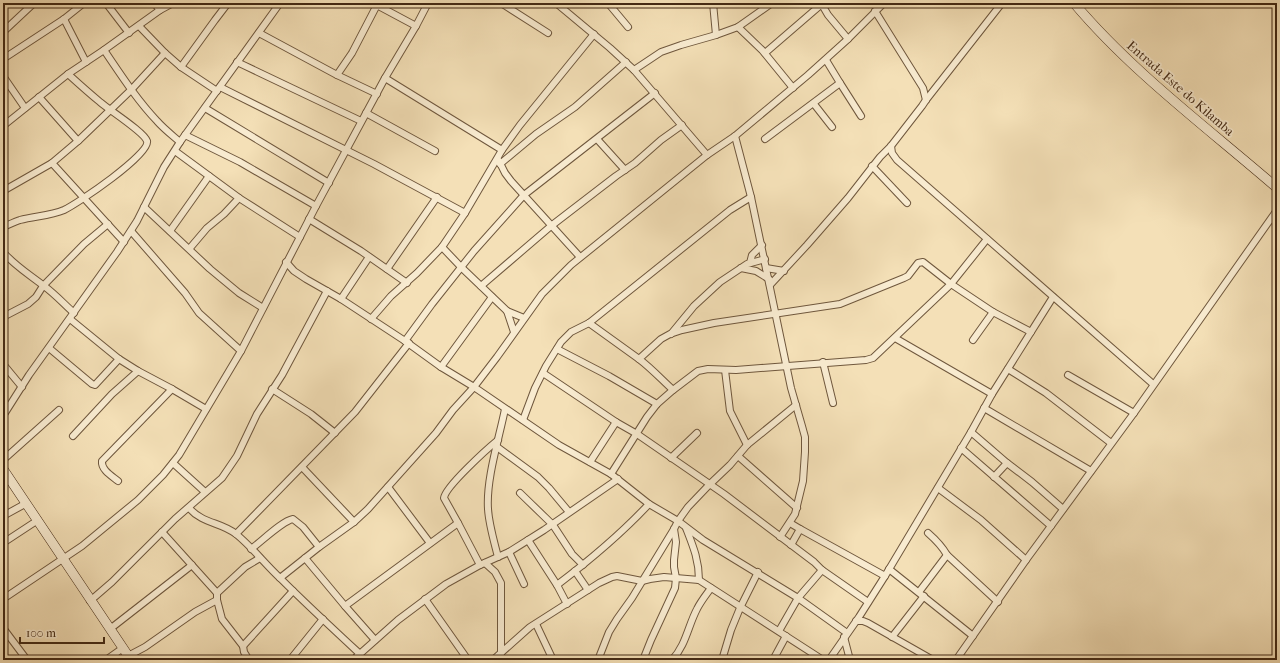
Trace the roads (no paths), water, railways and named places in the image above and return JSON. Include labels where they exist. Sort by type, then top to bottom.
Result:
[{"type":"street","points":[[4,30],[34,3]]},
{"type":"street","points":[[3,59],[64,19],[84,3]]},
{"type":"street","points":[[106,3],[129,33]]},
{"type":"street","points":[[154,3],[160,10]]},
{"type":"street","points":[[3,126],[68,74],[160,10],[173,3]]},
{"type":"street","points":[[182,67],[228,3]]},
{"type":"street","points":[[3,416],[124,242],[164,167],[180,142],[280,3]]},
{"type":"street","points":[[3,599],[64,560],[82,546],[138,500],[163,476],[173,463],[186,444],[241,351],[286,262],[361,121],[428,3]]},
{"type":"street","points":[[501,3],[548,32]]},
{"type":"street","points":[[556,3],[594,34],[634,70],[707,155]]},
{"type":"street","points":[[608,3],[628,27]]},
{"type":"street","points":[[712,3],[716,35]]},
{"type":"street","points":[[634,70],[661,52],[738,27],[772,3]]},
{"type":"street","points":[[280,578],[354,522],[388,487],[474,387],[542,294],[556,279],[580,257],[707,155],[735,136],[793,88],[826,60],[884,3]]},
{"type":"street","points":[[769,282],[784,271],[848,198],[872,166],[891,146],[1002,3]]},
{"type":"street","name":"Entrada Este do Kilamba","points":[[1074,3],[1117,49],[1153,82],[1277,188]]},
{"type":"street","points":[[1078,3],[1082,13]]},
{"type":"street","points":[[337,75],[352,53],[376,4],[416,26]]},
{"type":"street","points":[[765,53],[822,4],[848,39]]},
{"type":"street","points":[[875,11],[923,88],[926,100]]},
{"type":"street","points":[[64,19],[86,62]]},
{"type":"street","points":[[139,26],[165,54],[182,67],[218,89],[346,150],[465,213]]},
{"type":"street","points":[[738,27],[765,53],[793,88]]},
{"type":"street","points":[[259,33],[376,94]]},
{"type":"street","points":[[371,319],[391,296],[426,265],[442,247],[465,213],[502,150],[525,119],[594,34]]},
{"type":"street","points":[[104,50],[131,90],[158,122],[180,142]]},
{"type":"street","points":[[3,191],[52,163],[78,141],[131,90],[165,54]]},
{"type":"street","points":[[826,60],[862,116]]},
{"type":"street","points":[[237,62],[361,121]]},
{"type":"street","points":[[500,164],[536,134],[575,107],[626,62]]},
{"type":"street","points":[[3,228],[20,220],[65,209],[84,198],[131,162],[141,154],[147,145],[140,133],[110,110],[68,74]]},
{"type":"street","points":[[3,76],[25,108]]},
{"type":"street","points":[[385,78],[502,150]]},
{"type":"street","points":[[766,139],[840,83]]},
{"type":"street","points":[[236,534],[356,412],[407,342],[432,304],[496,225],[524,195],[655,93]]},
{"type":"street","points":[[38,97],[78,141]]},
{"type":"street","points":[[814,104],[832,127]]},
{"type":"street","points":[[204,108],[329,183]]},
{"type":"street","points":[[366,113],[435,151]]},
{"type":"street","points":[[481,286],[551,226],[635,163],[661,140],[682,125]]},
{"type":"street","points":[[185,135],[240,162],[316,206]]},
{"type":"street","points":[[735,136],[752,197],[787,365],[802,426],[805,452],[803,481],[796,508],[790,523],[780,537]]},
{"type":"street","points":[[597,138],[625,170]]},
{"type":"street","points":[[891,146],[892,152],[897,160],[1153,384]]},
{"type":"street","points":[[175,151],[239,198],[300,237]]},
{"type":"street","points":[[498,157],[507,177],[580,257]]},
{"type":"street","points":[[52,163],[124,242]]},
{"type":"street","points":[[872,166],[907,203]]},
{"type":"street","points":[[170,231],[208,176]]},
{"type":"street","points":[[387,269],[437,197]]},
{"type":"street","points":[[523,420],[535,388],[549,360],[566,336],[589,323],[730,210],[752,197]]},
{"type":"street","points":[[190,248],[207,228],[224,214],[239,198]]},
{"type":"street","points":[[144,207],[224,281],[263,308]]},
{"type":"street","points":[[956,660],[1026,560],[1134,413],[1277,210]]},
{"type":"street","points":[[309,219],[369,257],[406,283]]},
{"type":"street","points":[[3,317],[28,304],[36,297],[44,286],[84,244],[108,224]]},
{"type":"street","points":[[131,231],[185,293],[199,313],[241,351]]},
{"type":"street","points":[[611,474],[647,417],[657,404],[698,371],[708,369],[725,370],[870,359],[876,356],[951,284],[987,239]]},
{"type":"street","points":[[750,263],[752,255],[762,245]]},
{"type":"street","points":[[442,247],[507,311],[524,318]]},
{"type":"street","points":[[3,252],[9,259],[44,286],[74,313]]},
{"type":"street","points":[[341,299],[369,257]]},
{"type":"street","points":[[3,263],[9,259]]},
{"type":"street","points":[[670,334],[694,306],[720,282],[750,263],[765,259]]},
{"type":"street","points":[[286,262],[299,274],[341,299],[407,342],[441,367],[474,387],[559,445],[611,474],[649,504],[678,521],[703,540],[758,572],[798,598],[846,635],[850,660]]},
{"type":"street","points":[[639,359],[670,334],[714,323],[840,304],[908,276],[921,262],[993,312],[1031,332]]},
{"type":"street","points":[[741,268],[756,271],[769,282]]},
{"type":"street","points":[[766,268],[784,271]]},
{"type":"street","points":[[90,601],[112,582],[162,532],[222,478],[233,463],[249,428],[282,374],[327,291]]},
{"type":"street","points":[[441,367],[492,297]]},
{"type":"street","points":[[829,660],[885,576],[992,394],[1053,297]]},
{"type":"street","points":[[507,311],[514,332]]},
{"type":"street","points":[[972,340],[993,312]]},
{"type":"street","points":[[70,319],[119,359],[206,409]]},
{"type":"street","points":[[589,323],[639,359],[673,390]]},
{"type":"street","points":[[895,338],[992,394]]},
{"type":"street","points":[[49,348],[95,385],[119,359]]},
{"type":"street","points":[[557,349],[609,376],[657,404]]},
{"type":"street","points":[[822,362],[833,403]]},
{"type":"street","points":[[3,364],[22,387]]},
{"type":"street","points":[[1008,369],[1046,393],[1111,444]]},
{"type":"street","points":[[725,370],[730,411],[747,446]]},
{"type":"street","points":[[73,436],[112,394],[138,371]]},
{"type":"street","points":[[543,373],[616,422],[637,434],[724,494],[822,570],[868,602]]},
{"type":"street","points":[[1068,375],[1134,413]]},
{"type":"street","points":[[118,481],[104,468],[102,461],[172,389]]},
{"type":"street","points":[[272,389],[311,414],[335,433]]},
{"type":"street","points":[[598,660],[613,626],[642,582],[688,506],[747,446],[796,404]]},
{"type":"street","points":[[984,408],[1091,471]]},
{"type":"street","points":[[498,557],[488,509],[489,487],[505,409]]},
{"type":"street","points":[[3,460],[59,410]]},
{"type":"street","points":[[590,462],[616,422]]},
{"type":"street","points":[[971,432],[1063,509]]},
{"type":"street","points":[[671,458],[697,433]]},
{"type":"street","points":[[498,440],[484,452],[449,488],[444,495],[444,498],[482,564],[495,572],[501,583],[501,653]]},
{"type":"street","points":[[497,447],[538,477],[569,512]]},
{"type":"street","points":[[961,448],[1051,526]]},
{"type":"street","points":[[738,456],[796,508]]},
{"type":"street","points":[[994,477],[1007,462]]},
{"type":"street","points":[[173,463],[205,492]]},
{"type":"street","points":[[302,467],[354,522]]},
{"type":"street","points":[[3,469],[127,655]]},
{"type":"street","points":[[353,660],[425,599],[446,584],[482,564],[509,552],[552,525],[618,479]]},
{"type":"street","points":[[388,487],[430,543]]},
{"type":"street","points":[[938,488],[982,520],[1026,560]]},
{"type":"street","points":[[520,493],[552,525],[572,554],[583,565]]},
{"type":"street","points":[[3,516],[25,504]]},
{"type":"street","points":[[557,585],[632,523],[649,504]]},
{"type":"street","points":[[188,508],[197,516],[236,534],[360,654]]},
{"type":"street","points":[[251,549],[278,528],[293,519],[303,527],[319,547]]},
{"type":"street","points":[[3,543],[38,520]]},
{"type":"street","points":[[345,606],[458,523]]},
{"type":"street","points":[[790,523],[885,576]]},
{"type":"street","points":[[686,528],[699,565],[699,580]]},
{"type":"street","points":[[643,660],[675,588],[676,578],[674,567],[676,542],[674,529]]},
{"type":"street","points":[[791,545],[800,529]]},
{"type":"street","points":[[162,532],[217,593],[217,600],[222,619],[243,646],[244,652],[249,660]]},
{"type":"street","points":[[928,533],[944,549],[947,555],[998,602]]},
{"type":"street","points":[[528,540],[557,585],[567,604]]},
{"type":"street","points":[[509,552],[524,584]]},
{"type":"street","points":[[892,637],[947,555]]},
{"type":"street","points":[[217,593],[246,567],[260,558]]},
{"type":"street","points":[[305,558],[375,640]]},
{"type":"street","points":[[110,629],[192,565]]},
{"type":"street","points":[[889,569],[973,636]]},
{"type":"street","points":[[778,631],[798,598],[822,570]]},
{"type":"street","points":[[575,571],[588,590]]},
{"type":"street","points":[[722,660],[740,608],[758,572]]},
{"type":"street","points":[[493,660],[522,634],[536,624],[604,580],[617,576],[642,582],[664,577],[699,580],[740,608],[823,660]]},
{"type":"street","points":[[672,660],[678,654],[683,645],[697,608],[711,588]]},
{"type":"street","points":[[243,646],[294,591]]},
{"type":"street","points":[[425,599],[468,660]]},
{"type":"street","points":[[106,660],[127,655],[145,647],[195,612],[217,600]]},
{"type":"street","points":[[290,660],[323,619]]},
{"type":"street","points":[[856,621],[863,621],[933,660]]},
{"type":"street","points":[[536,624],[553,660]]},
{"type":"street","points":[[3,628],[27,660]]},
{"type":"street","points":[[772,660],[786,636]]}]
